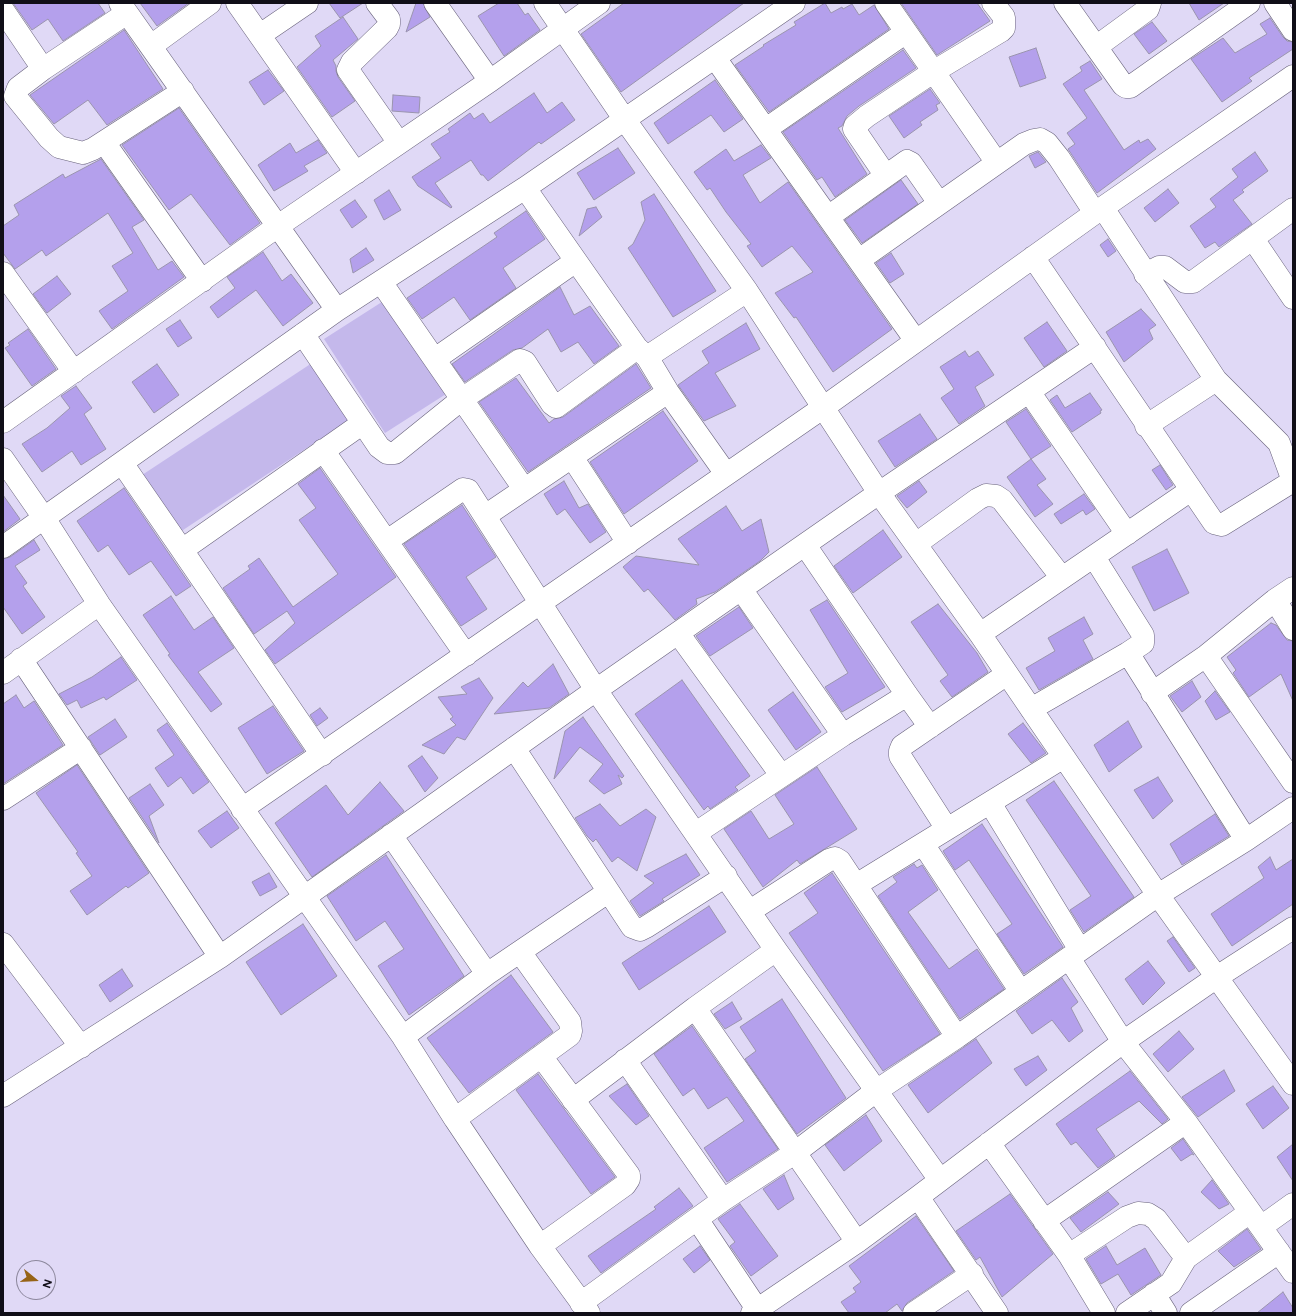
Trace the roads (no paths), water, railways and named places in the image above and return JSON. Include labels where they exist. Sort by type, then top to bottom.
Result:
[{"type":"street","points":[[151,46],[210,3]]},
{"type":"street","points":[[237,3],[356,173]]},
{"type":"street","points":[[260,36],[307,3]]},
{"type":"street","points":[[377,3],[389,19],[389,24],[387,28],[352,62],[348,70],[400,143]]},
{"type":"street","points":[[435,3],[490,81]]},
{"type":"street","points":[[545,3],[625,120],[747,291],[879,493],[980,634],[1158,895],[1293,1084]]},
{"type":"street","points":[[3,422],[278,226],[490,81],[599,3]]},
{"type":"street","points":[[3,547],[337,310],[525,188],[794,3]]},
{"type":"street","points":[[886,3],[997,163]]},
{"type":"street","points":[[886,176],[854,129],[855,126],[933,72],[1004,28],[1004,18],[993,3]]},
{"type":"street","points":[[1065,3],[1123,85],[1130,86],[1249,3]]},
{"type":"street","points":[[1096,47],[1148,9],[1150,3]]},
{"type":"street","points":[[1275,3],[1293,30]]},
{"type":"street","points":[[182,91],[104,142],[83,153],[59,147],[15,96],[18,88],[124,8],[337,310]]},
{"type":"street","points":[[3,10],[43,69]]},
{"type":"street","points":[[766,129],[905,32]]},
{"type":"street","points":[[715,58],[916,341]]},
{"type":"street","points":[[242,809],[824,407],[1099,210],[1293,76]]},
{"type":"street","points":[[858,260],[997,163],[1029,142],[1040,139],[1047,143],[1099,210],[1145,274],[1216,380],[1286,437],[1293,481],[1222,525],[1216,525],[1211,521],[1033,257]]},
{"type":"street","points":[[104,142],[202,281]]},
{"type":"street","points":[[828,217],[907,161],[911,162],[939,203]]},
{"type":"street","points":[[525,188],[726,474]]},
{"type":"street","points":[[1145,274],[1159,267],[1166,267],[1185,282],[1193,282],[1293,209]]},
{"type":"street","points":[[1253,239],[1293,298]]},
{"type":"street","points":[[434,359],[576,261]]},
{"type":"street","points":[[3,273],[74,372]]},
{"type":"street","points":[[381,282],[524,489]]},
{"type":"street","points":[[303,334],[379,447],[387,452],[395,453],[462,399],[520,360],[525,362],[552,404],[558,406],[642,353],[747,291]]},
{"type":"street","points":[[3,1096],[220,957],[596,690],[879,493],[1030,393],[1095,347]]},
{"type":"street","points":[[1146,426],[1216,380]]},
{"type":"street","points":[[485,516],[668,392]]},
{"type":"street","points":[[1030,393],[1127,534]]},
{"type":"street","points":[[182,550],[363,423]]},
{"type":"street","points":[[323,450],[466,655]]},
{"type":"street","points":[[572,457],[628,543]]},
{"type":"street","points":[[3,459],[44,518],[98,604],[403,1037],[455,1120],[540,1246],[585,1308],[723,1200],[796,1152],[876,1092],[957,1037],[1158,895],[1246,840],[1293,808]]},
{"type":"street","points":[[122,463],[322,755]]},
{"type":"street","points":[[387,541],[464,489],[468,490],[596,690],[776,950],[940,1180]]},
{"type":"street","points":[[980,634],[1191,490]]},
{"type":"street","points":[[916,544],[978,499],[986,495],[996,496],[1002,500],[1062,578]]},
{"type":"street","points":[[805,545],[930,727]]},
{"type":"street","points":[[1031,709],[1143,643],[1143,635],[1094,557]]},
{"type":"street","points":[[1152,693],[1206,656],[1275,600],[1293,588]]},
{"type":"street","points":[[741,589],[843,734]]},
{"type":"street","points":[[1275,600],[1293,629]]},
{"type":"street","points":[[3,673],[98,604]]},
{"type":"street","points":[[678,633],[781,775]]},
{"type":"street","points":[[1128,653],[1246,840]]},
{"type":"street","points":[[1206,656],[1293,782]]},
{"type":"street","points":[[21,659],[220,957]]},
{"type":"street","points":[[947,829],[900,756],[902,746],[1007,674]]},
{"type":"street","points":[[696,833],[843,734],[907,695]]},
{"type":"street","points":[[3,799],[81,748]]},
{"type":"street","points":[[514,748],[632,927],[640,930],[726,876]]},
{"type":"street","points":[[856,885],[1064,757]]},
{"type":"street","points":[[990,803],[1123,1042],[1186,1122],[1293,1272]]},
{"type":"street","points":[[391,835],[487,974]]},
{"type":"street","points":[[923,844],[1020,992]]},
{"type":"street","points":[[750,911],[829,860],[835,858],[840,861],[957,1037]]},
{"type":"street","points":[[403,1037],[487,974],[608,892]]},
{"type":"street","points":[[697,1219],[755,1311],[857,1242],[1123,1042],[1217,977],[1293,928]]},
{"type":"street","points":[[3,944],[81,1047]]},
{"type":"street","points":[[573,1100],[625,1060],[776,950]]},
{"type":"street","points":[[455,1120],[570,1035],[572,1028],[520,952]]},
{"type":"street","points":[[696,1008],[857,1242]]},
{"type":"street","points":[[540,1246],[625,1185],[629,1179],[627,1170],[541,1056]]},
{"type":"street","points":[[625,1060],[723,1200]]},
{"type":"street","points":[[1044,1221],[1186,1122]]},
{"type":"street","points":[[989,1143],[1069,1255],[1104,1313]]},
{"type":"street","points":[[918,1197],[972,1274],[997,1313]]},
{"type":"street","points":[[1127,1313],[1175,1279],[1186,1258],[1256,1220],[1293,1204]]},
{"type":"street","points":[[1069,1255],[1127,1217],[1138,1213],[1148,1214],[1156,1219],[1186,1258]]},
{"type":"street","points":[[1191,1313],[1279,1252]]},
{"type":"street","points":[[926,1310],[972,1274]]},
{"type":"street","points":[[1154,1294],[1166,1313]]}]
